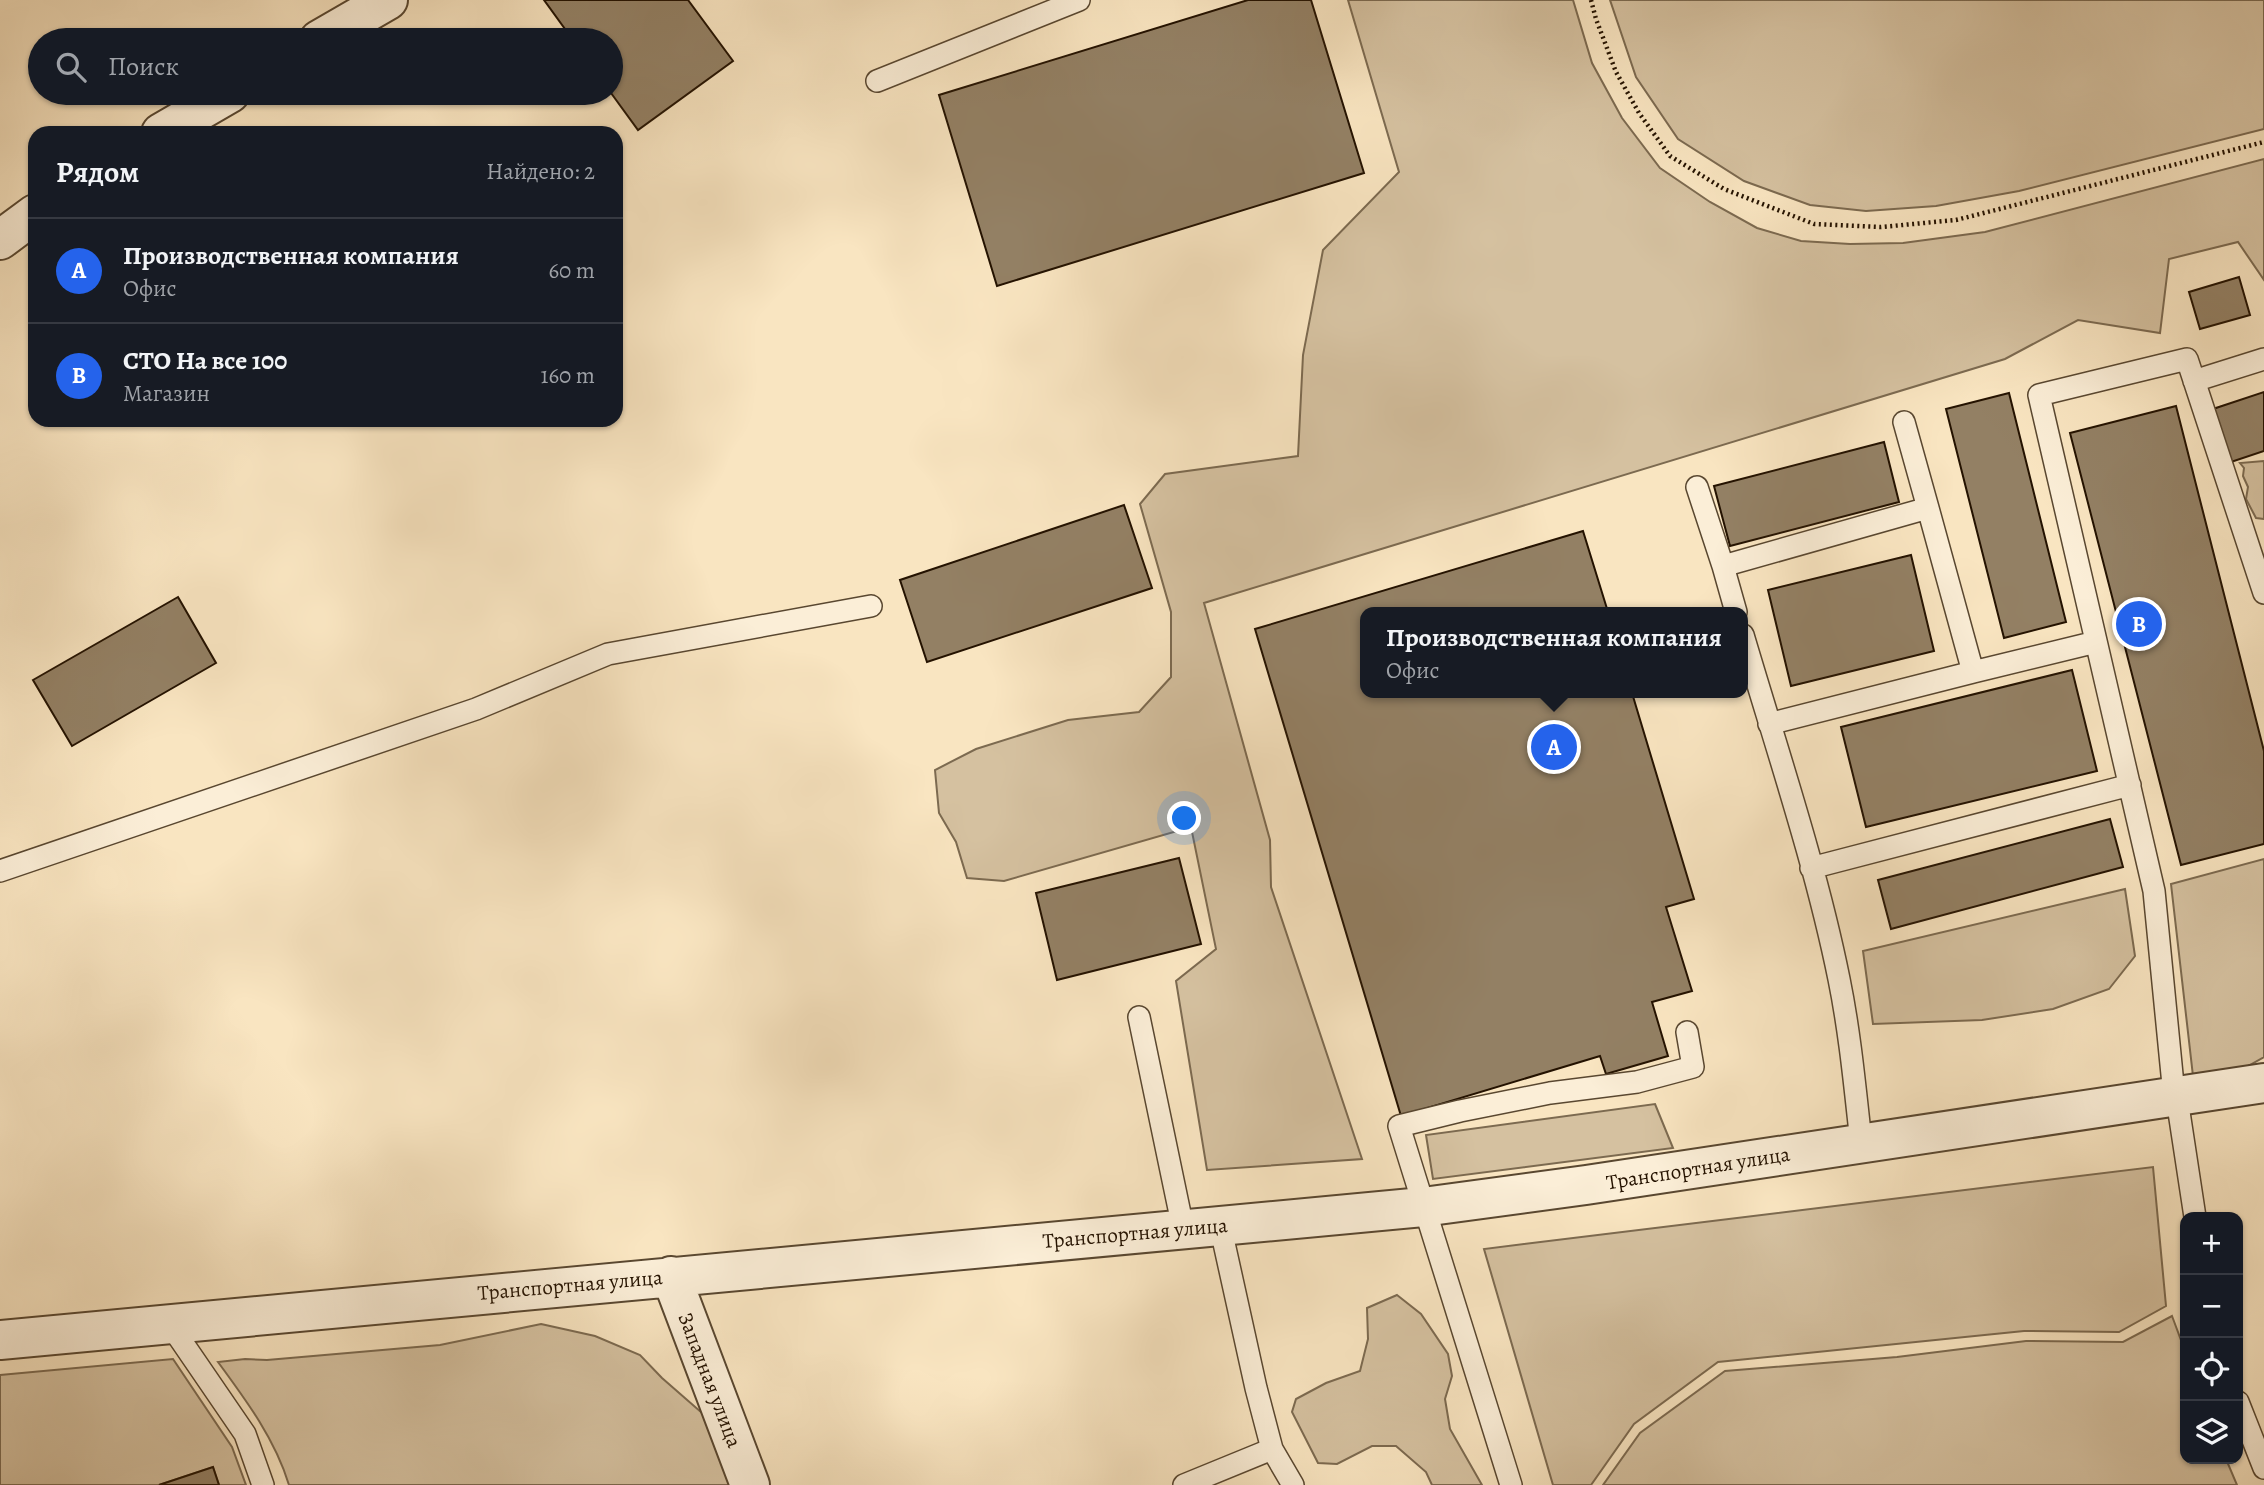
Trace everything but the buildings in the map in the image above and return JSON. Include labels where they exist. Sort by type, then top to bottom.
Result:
[{"type":"street","points":[[340,28],[388,0]]},
{"type":"street","points":[[173,126],[209,105]]},
{"type":"street","points":[[0,240],[28,219]]},
{"type":"street","name":"Транспортная улица","points":[[0,1340],[1423,1207],[2264,1083]]},
{"type":"street","name":"Западная улица","points":[[671,1276],[750,1485]]},
{"type":"lane","points":[[877,81],[1079,0]]},
{"type":"lane","points":[[2194,1212],[2174,1095],[2154,891],[2039,395],[2187,359],[2264,593]]},
{"type":"lane","points":[[2194,381],[2264,359]]},
{"type":"lane","points":[[1904,422],[1973,672]]},
{"type":"lane","points":[[1697,487],[1735,607]]},
{"type":"lane","points":[[1723,566],[1928,508]]},
{"type":"lane","points":[[0,871],[476,709],[608,654],[871,606]]},
{"type":"lane","points":[[1769,724],[2096,642]]},
{"type":"lane","points":[[1748,652],[1811,868],[1839,978],[1852,1059],[1861,1142]]},
{"type":"lane","points":[[1811,868],[2130,785]]},
{"type":"lane","points":[[1139,1017],[1202,1227],[1256,1388],[1272,1450],[1293,1485]]},
{"type":"lane","points":[[1511,1485],[1399,1126],[1550,1093],[1637,1082],[1693,1067],[1687,1032]]},
{"type":"lane","points":[[169,1323],[245,1434],[262,1485]]},
{"type":"lane","points":[[2243,1415],[2264,1468]]},
{"type":"lane","points":[[1184,1485],[1272,1450]]},
{"type":"path","points":[[1591,0],[1595,19],[1616,72],[1639,113],[1670,156],[1724,189],[1814,224],[1881,227],[1956,220],[2264,142]]},
{"type":"shaded area","points":[[1348,0],[1573,0],[1592,63],[1622,118],[1660,168],[1710,202],[1757,228],[1801,241],[1903,243],[1985,232],[2264,159],[2264,280],[2238,242],[2169,259],[2160,333],[2078,320],[2005,359],[1204,603],[1270,840],[1271,887],[1362,1159],[1207,1170],[1176,981],[1216,949],[1191,827],[1004,881],[967,878],[956,842],[939,813],[935,770],[976,749],[1068,720],[1139,712],[1171,677],[1171,612],[1140,504],[1165,474],[1298,456],[1303,355],[1323,250],[1399,172]]},
{"type":"shaded area","points":[[1610,0],[2264,0],[2264,129],[2019,191],[1936,206],[1866,211],[1810,205],[1744,181],[1678,139],[1636,77]]},
{"type":"shaded area","points":[[2264,461],[2264,519],[2256,518],[2246,499],[2248,487],[2243,476],[2244,468],[2240,463]]},
{"type":"shaded area","points":[[2264,859],[2264,1057],[2248,1066],[2193,1076],[2171,884]]},
{"type":"shaded area","points":[[2125,889],[2135,956],[2109,989],[2053,1009],[1982,1020],[1873,1024],[1863,951]]},
{"type":"shaded area","points":[[1655,1104],[1673,1148],[1433,1179],[1426,1135]]},
{"type":"shaded area","points":[[2153,1167],[2166,1306],[2119,1332],[2024,1331],[1718,1362],[1634,1424],[1591,1485],[1553,1485],[1484,1249]]},
{"type":"shaded area","points":[[1397,1295],[1421,1314],[1448,1354],[1452,1376],[1445,1399],[1450,1429],[1482,1485],[1432,1485],[1426,1472],[1396,1446],[1372,1446],[1337,1464],[1318,1463],[1292,1412],[1296,1399],[1326,1383],[1360,1371],[1368,1339],[1367,1308]]},
{"type":"shaded area","points":[[2172,1316],[2180,1338],[2180,1464],[2228,1464],[2237,1485],[1603,1485],[1640,1433],[1725,1371],[1897,1357],[2026,1341],[2123,1342]]},
{"type":"shaded area","points":[[541,1324],[595,1336],[640,1355],[717,1426],[738,1485],[289,1485],[268,1436],[218,1362],[440,1345]]},
{"type":"shaded area","points":[[173,1359],[232,1447],[246,1485],[219,1485],[213,1467],[159,1485],[0,1485],[0,1375]]},
{"type":"place","name":"СТО На все 100","points":[[2139,624]]},
{"type":"place","name":"Производственная компания","points":[[1554,747]]}]
